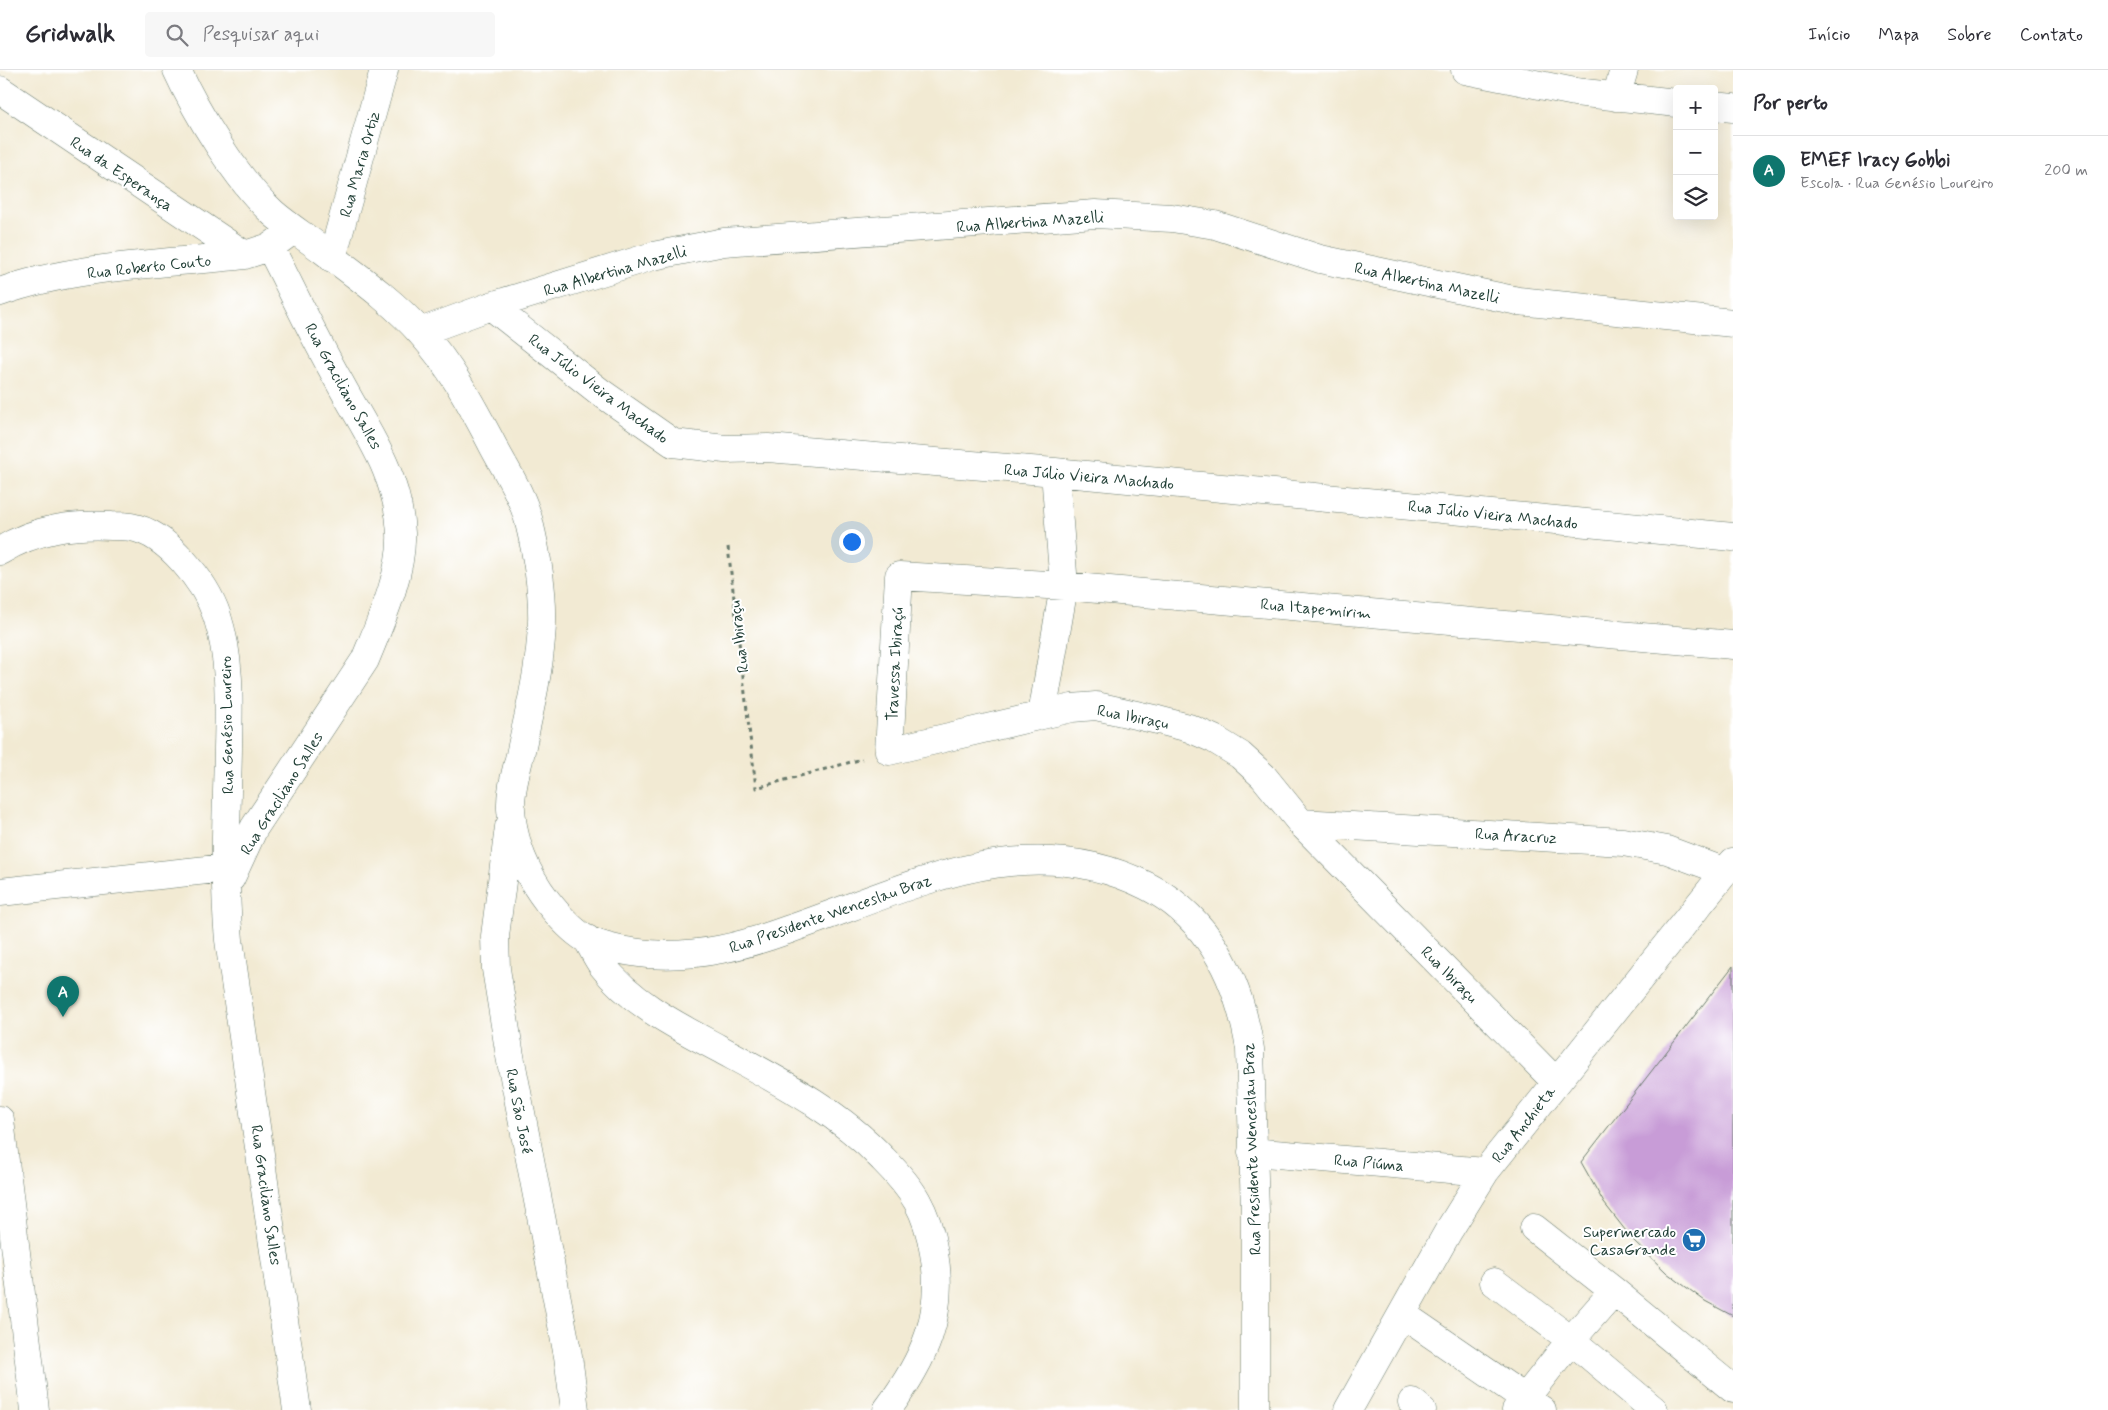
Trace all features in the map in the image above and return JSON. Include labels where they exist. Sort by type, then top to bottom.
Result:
[{"type":"street","name":"Rua Presidente Wenceslau Braz","points":[[177,70],[190,98],[240,174],[269,210],[332,258],[420,332],[469,398],[514,485],[528,519],[543,615],[537,671],[514,784],[511,809],[519,848],[526,869],[554,909],[568,925],[586,939],[632,953],[679,956],[731,948],[942,874],[978,865],[1048,860],[1080,863],[1110,871],[1141,883],[1170,898],[1199,928],[1227,967],[1246,1023],[1250,1049],[1255,1211],[1255,1410]]},
{"type":"street","name":"Rua Maria Ortiz","points":[[332,258],[384,70]]},
{"type":"street","points":[[1465,70],[1575,92],[1673,103]]},
{"type":"street","points":[[1616,97],[1624,70]]},
{"type":"street","name":"Rua da Esperança","points":[[0,90],[258,251]]},
{"type":"street","points":[[1718,106],[1733,108]]},
{"type":"street","name":"Rua Albertina Mazelli","points":[[420,332],[491,306],[653,256],[724,242],[1096,214],[1172,218],[1215,225],[1320,260],[1518,301],[1733,323]]},
{"type":"street","name":"Rua Roberto Couto","points":[[0,292],[61,275],[258,251],[294,230]]},
{"type":"street","name":"Rua Graciliano Salles","points":[[258,251],[340,384],[386,464],[397,501],[401,534],[399,562],[380,622],[365,660],[254,828],[226,879],[229,940],[297,1410]]},
{"type":"street","points":[[0,286],[27,283]]},
{"type":"street","name":"Rua Júlio Vieira Machado","points":[[491,306],[600,392],[673,443],[725,449],[768,448],[1055,472],[1733,537]]},
{"type":"street","points":[[1042,715],[1064,586],[1055,472]]},
{"type":"street","name":"Rua Genésio Loureiro","points":[[0,551],[23,539],[70,525],[132,527],[161,541],[181,559],[203,586],[217,615],[225,648],[229,688],[226,879]]},
{"type":"street","name":"Rua Itapemirim","points":[[899,576],[1064,586],[1732,640]]},
{"type":"street","name":"Travessa Ibiraçú","points":[[889,752],[899,576]]},
{"type":"street","name":"Rua Ibiraçu","points":[[889,752],[1072,708],[1096,706],[1189,728],[1240,755],[1263,776],[1301,823],[1556,1082]]},
{"type":"street","name":"Rua São José","points":[[511,809],[495,936],[496,969],[510,1056],[568,1356],[575,1410]]},
{"type":"street","name":"Rua Aracruz","points":[[1301,823],[1623,842],[1667,850],[1730,867]]},
{"type":"street","name":"Rua Anchieta","points":[[1348,1410],[1449,1230],[1486,1172],[1528,1122],[1556,1082],[1730,867]]},
{"type":"street","name":"Rua Graciliano Salles","points":[[0,892],[226,879]]},
{"type":"street","points":[[586,939],[602,965],[626,989],[658,1014],[773,1078],[844,1121],[909,1186],[930,1227],[936,1267],[936,1309],[924,1350],[904,1387],[887,1410]]},
{"type":"street","points":[[0,1120],[35,1410]]},
{"type":"street","name":"Rua Piúma","points":[[1252,1152],[1486,1172]]},
{"type":"street","points":[[1534,1228],[1733,1389]]},
{"type":"street","points":[[1494,1282],[1571,1340],[1654,1410]]},
{"type":"street","points":[[1402,1314],[1528,1406],[1571,1340],[1614,1291]]},
{"type":"path","name":"Rua Ibiraçu","points":[[728,547],[756,788],[889,752]]},
{"type":"building","points":[[1733,966],[1733,1316],[1705,1301],[1667,1273],[1633,1240],[1604,1203],[1581,1162]]},
{"type":"place","name":"EMEF Iracy Gobbi","points":[[63,1017]]},
{"type":"place","name":"Supermercado CasaGrande","points":[[1694,1240]]}]
